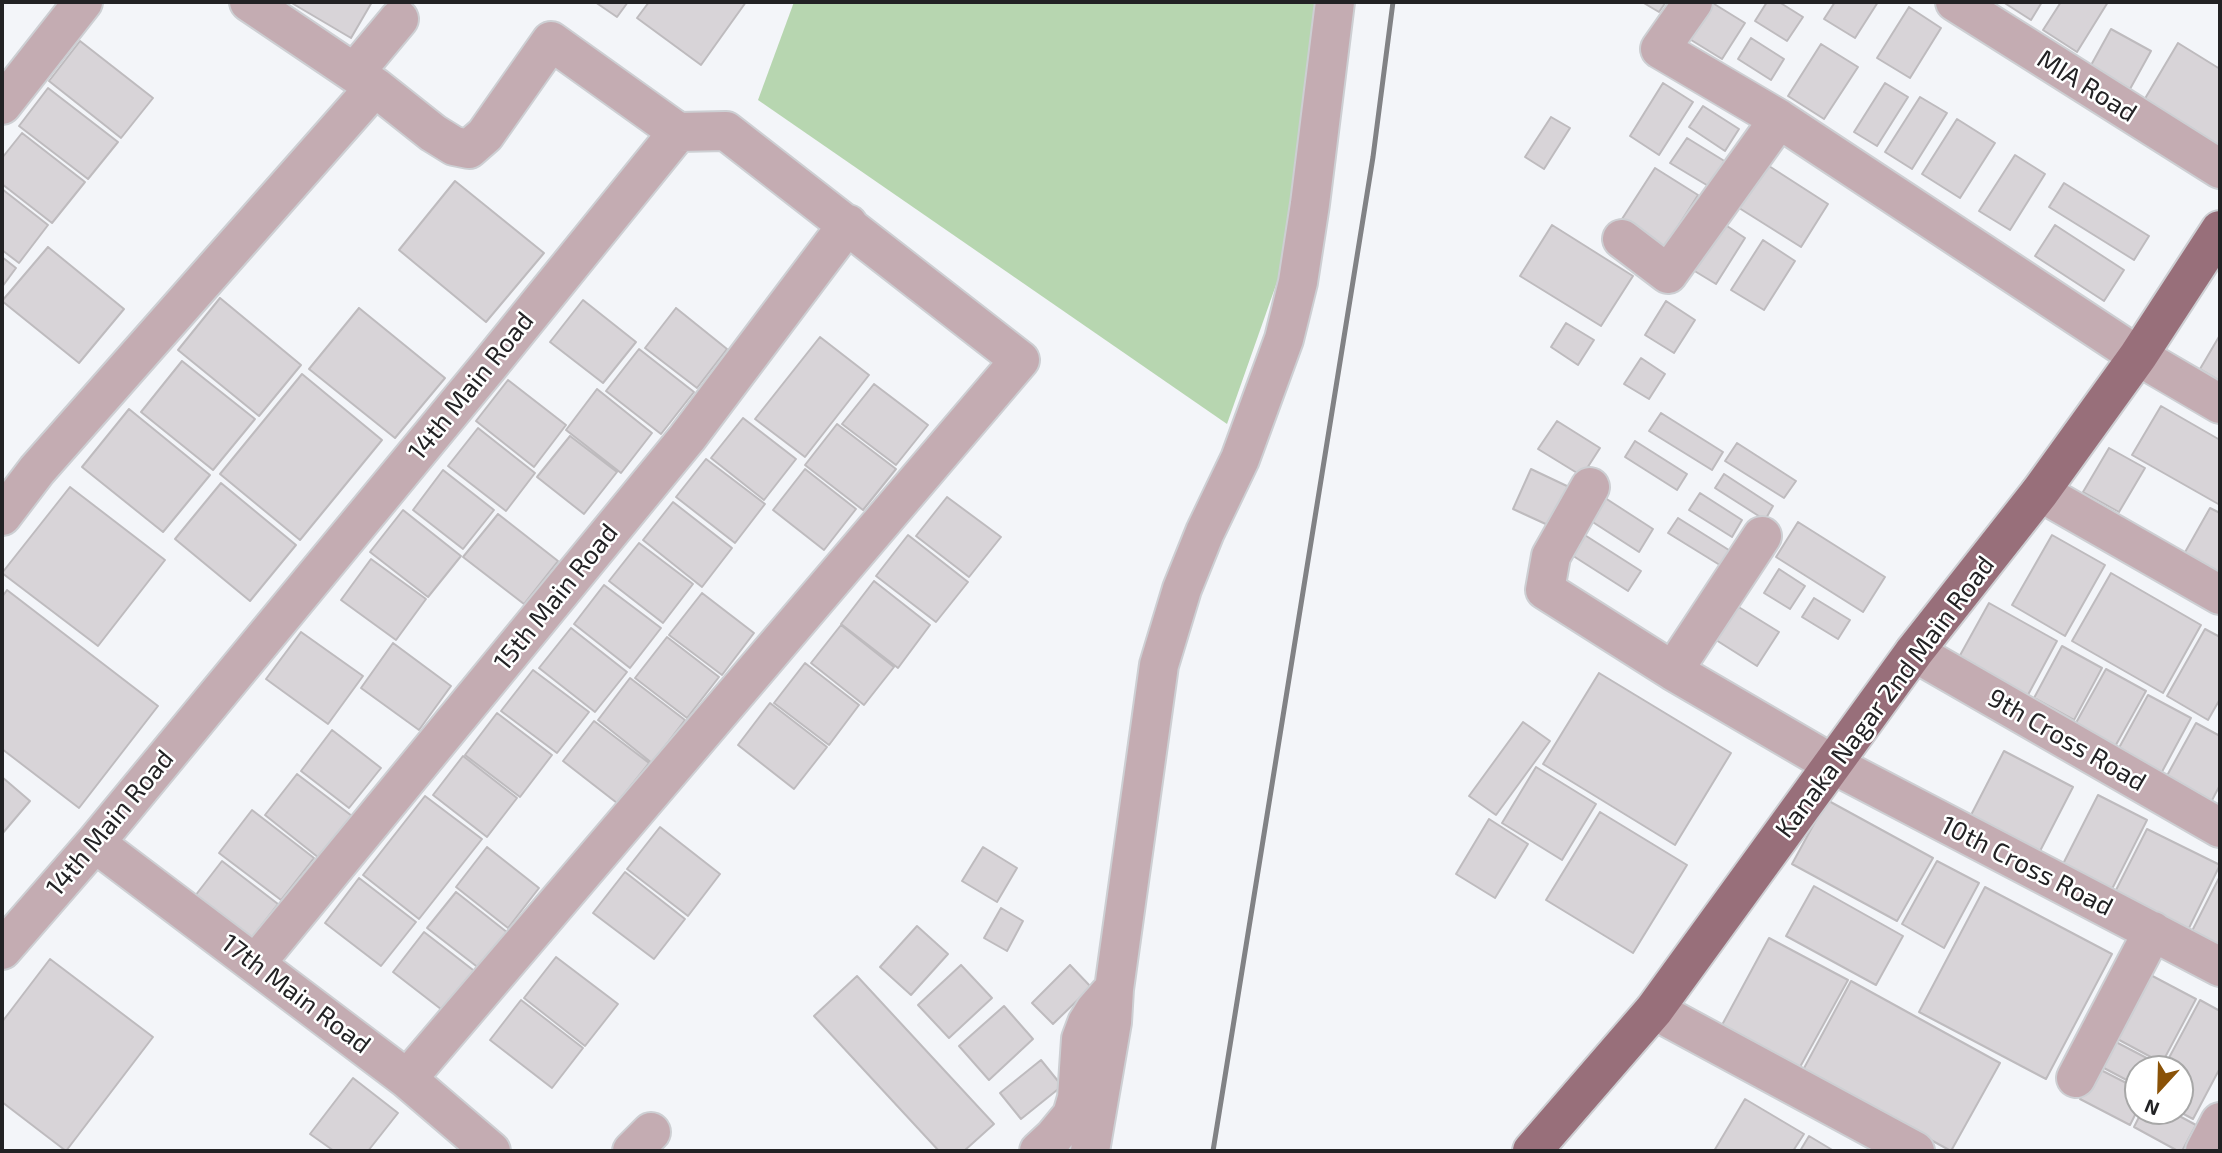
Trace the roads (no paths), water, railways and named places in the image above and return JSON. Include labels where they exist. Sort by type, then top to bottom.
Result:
[{"type":"main road","name":"Kanaka Nagar 2nd Main Road","points":[[1532,1151],[1654,1010],[1914,652],[2040,492],[2138,356],[2220,230]]},
{"type":"street","points":[[4,97],[83,2]]},
{"type":"street","points":[[249,2],[364,80],[433,133],[454,146],[469,149],[485,135],[551,41],[678,132],[726,131],[1020,360],[407,1079]]},
{"type":"street","points":[[1090,1151],[1112,1022],[1114,989],[1160,665],[1182,589],[1240,459],[1287,327],[1298,282],[1310,204],[1335,2]]},
{"type":"street","points":[[1693,2],[1660,49],[1779,119],[2138,356],[2220,404]]},
{"type":"street","name":"MIA Road","points":[[1955,2],[2220,169]]},
{"type":"street","points":[[2,516],[37,470],[364,80],[399,19]]},
{"type":"street","points":[[1622,239],[1668,274],[1779,119]]},
{"type":"street","name":"14th Main Road","points":[[2,950],[95,843],[678,132]]},
{"type":"street","name":"15th Main Road","points":[[256,963],[687,438],[848,224]]},
{"type":"street","name":"10th Cross Road","points":[[1590,487],[1550,556],[1545,590],[1673,671],[1834,765],[2220,967]]},
{"type":"street","points":[[2040,492],[2220,596]]},
{"type":"street","points":[[1673,671],[1762,536]]},
{"type":"street","name":"9th Cross Road","points":[[1914,652],[2220,828]]},
{"type":"street","name":"17th Main Road","points":[[95,843],[407,1079],[492,1151]]},
{"type":"street","points":[[2076,1078],[2153,931]]},
{"type":"street","points":[[1039,1151],[1072,1115],[1077,1098],[1081,1039],[1095,1010],[1114,989]]},
{"type":"street","points":[[1654,1010],[1915,1151]]},
{"type":"street","points":[[2205,1151],[2220,1122]]},
{"type":"railway","points":[[1213,1151],[1373,157],[1393,2]]}]
